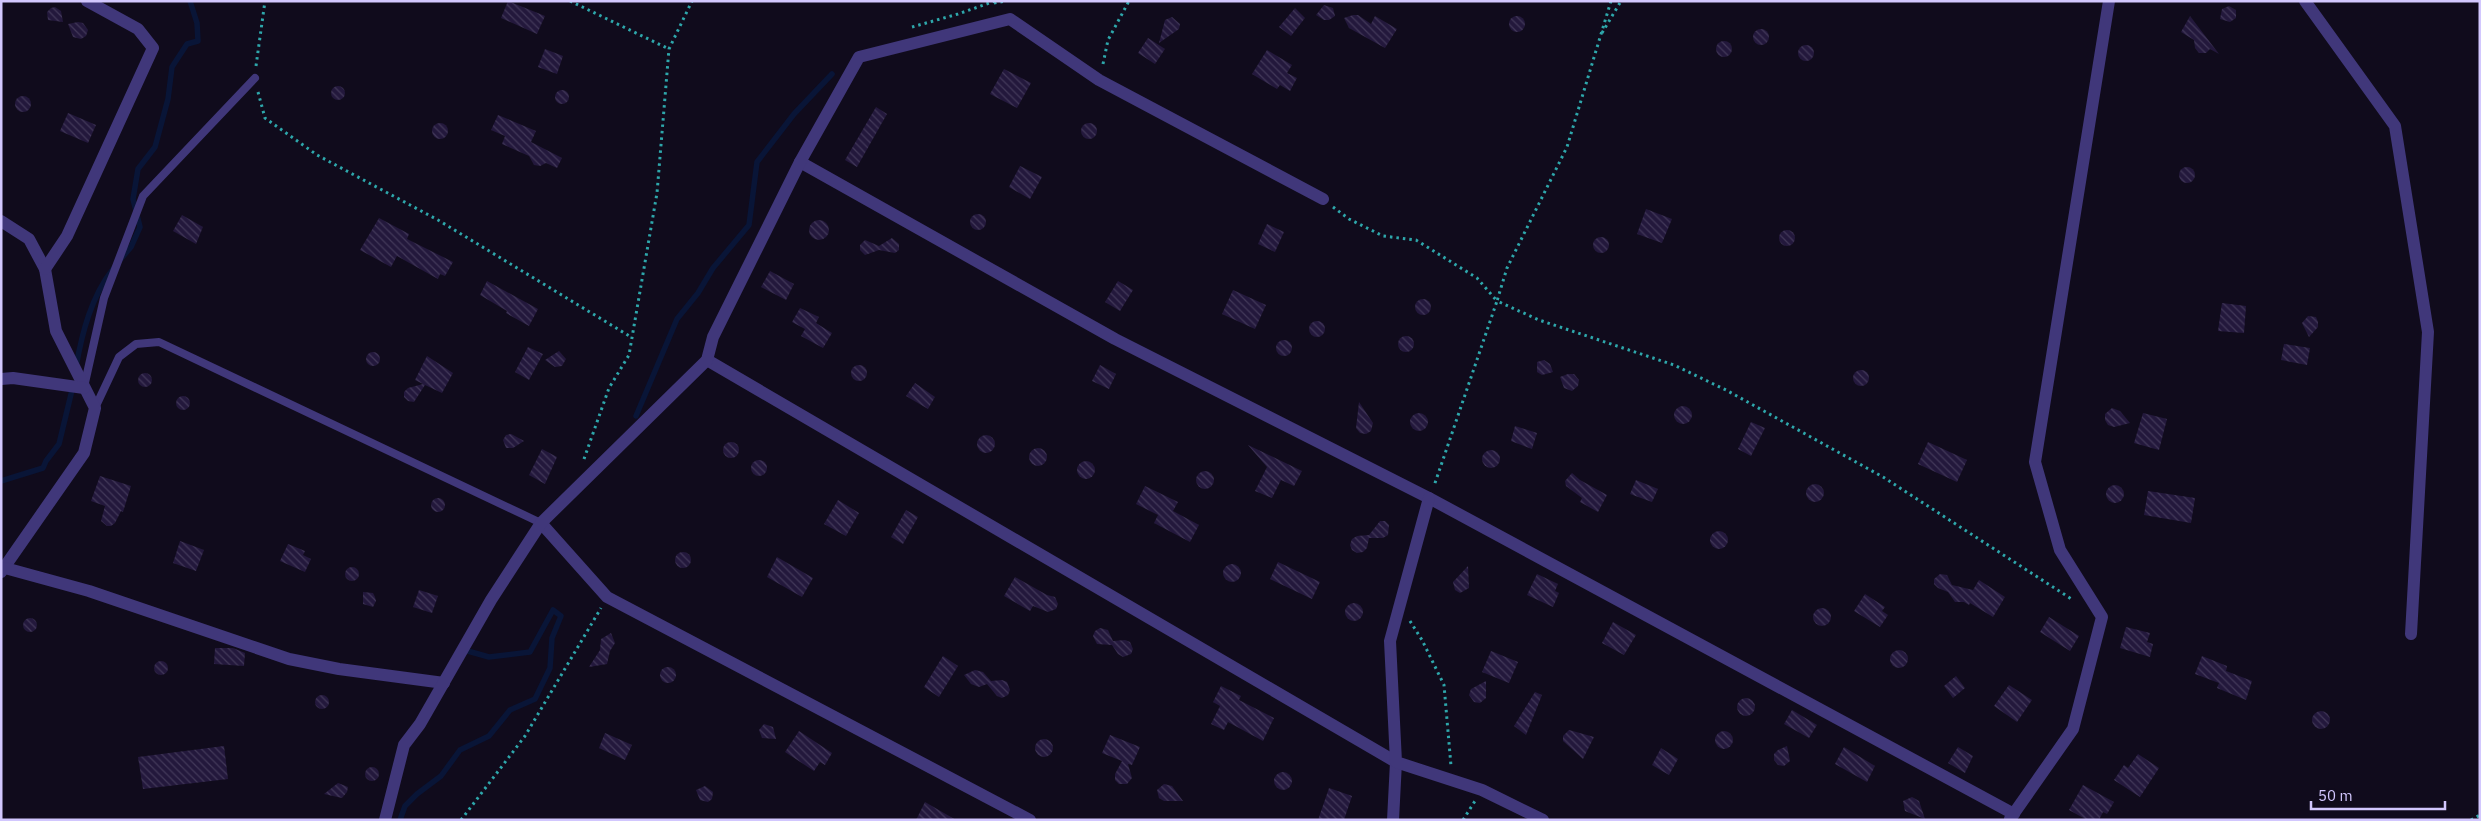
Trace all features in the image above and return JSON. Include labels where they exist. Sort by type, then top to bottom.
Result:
[{"type":"street","points":[[45,269],[67,236],[153,48],[138,29],[86,1]]},
{"type":"street","points":[[800,162],[1115,339],[1429,498],[2012,817],[2073,729],[2102,618],[2060,550],[2035,462],[2109,1]]},
{"type":"street","points":[[2305,1],[2395,126],[2428,332],[2411,634]]},
{"type":"street","points":[[385,820],[404,745],[420,724],[491,600],[541,523],[707,360],[713,337],[800,162],[859,57],[1010,19],[1099,80],[1323,198]]},
{"type":"street","points":[[1,221],[29,238],[45,269],[56,331],[95,408],[84,453],[3,570],[89,591],[289,659],[339,669],[444,683]]},
{"type":"street","points":[[707,360],[1396,762],[1482,790],[1544,820]]},
{"type":"street","points":[[1,379],[12,378],[84,388]]},
{"type":"street","points":[[1393,820],[1396,762],[1390,641],[1429,498]]},
{"type":"street","points":[[541,523],[607,597],[1030,820]]},
{"type":"lane","points":[[84,388],[104,298],[143,196],[255,78]]},
{"type":"lane","points":[[95,408],[119,357],[136,344],[159,342],[541,523]]},
{"type":"path","points":[[264,1],[255,78],[266,118],[317,155],[438,220],[632,337]]},
{"type":"path","points":[[581,466],[608,388],[629,355],[657,193],[669,49],[692,1]]},
{"type":"path","points":[[993,4],[1006,1]]},
{"type":"path","points":[[1099,80],[1108,40],[1130,1]]},
{"type":"path","points":[[1429,498],[1507,268],[1567,147],[1611,1]]},
{"type":"path","points":[[1599,38],[1621,1]]},
{"type":"path","points":[[572,2],[669,49]]},
{"type":"path","points":[[1323,198],[1349,219],[1383,236],[1416,240],[1477,278],[1497,301],[1556,326],[1674,365],[1726,390],[1883,477],[2077,602]]},
{"type":"path","points":[[461,820],[525,736],[607,597]]},
{"type":"path","points":[[1400,606],[1422,640],[1444,685],[1453,781]]},
{"type":"path","points":[[1463,820],[1482,790]]},
{"type":"path","points":[[2471,820],[2480,815]]},
{"type":"building","points":[[508,1],[545,16],[537,34],[501,18]]},
{"type":"building","points":[[1324,5],[1333,8],[1335,16],[1329,20],[1324,20],[1316,15]]},
{"type":"building","points":[[2229,6],[2236,10],[2236,18],[2230,22],[2220,19],[2222,9]]},
{"type":"building","points":[[55,7],[61,11],[63,22],[48,20],[47,12]]},
{"type":"building","points":[[1295,8],[1305,18],[1291,36],[1279,27]]},
{"type":"building","points":[[1358,15],[1371,24],[1375,16],[1397,29],[1385,48],[1349,28],[1344,18]]},
{"type":"building","points":[[1517,16],[1523,18],[1525,24],[1523,30],[1517,32],[1511,30],[1509,24],[1511,18]]},
{"type":"building","points":[[2190,16],[2219,54],[2210,49],[2206,53],[2199,53],[2195,48],[2194,40],[2181,32]]},
{"type":"building","points":[[1172,17],[1180,24],[1179,29],[1159,43],[1165,20]]},
{"type":"building","points":[[83,23],[88,30],[86,36],[81,39],[73,37],[68,24]]},
{"type":"building","points":[[1761,29],[1767,31],[1769,37],[1767,43],[1761,45],[1755,43],[1753,37],[1755,31]]},
{"type":"building","points":[[1148,38],[1165,49],[1155,64],[1138,53]]},
{"type":"building","points":[[1724,41],[1730,43],[1732,49],[1730,55],[1724,57],[1718,55],[1716,49],[1718,43]]},
{"type":"building","points":[[1806,45],[1812,47],[1814,53],[1812,59],[1806,61],[1800,59],[1798,53],[1800,47]]},
{"type":"building","points":[[545,49],[563,56],[557,74],[538,67]]},
{"type":"building","points":[[1267,50],[1292,65],[1287,73],[1297,78],[1290,91],[1280,85],[1277,89],[1252,74]]},
{"type":"building","points":[[1004,69],[1031,83],[1017,108],[990,94]]},
{"type":"building","points":[[335,86],[341,86],[345,93],[341,100],[335,100],[331,96],[331,90]]},
{"type":"building","points":[[559,90],[565,90],[569,97],[565,104],[559,104],[555,100],[555,94]]},
{"type":"building","points":[[23,96],[31,104],[23,112],[15,104]]},
{"type":"building","points":[[876,107],[887,114],[857,167],[845,160]]},
{"type":"building","points":[[68,113],[96,125],[88,143],[60,131]]},
{"type":"building","points":[[498,115],[536,131],[531,142],[562,158],[557,168],[546,163],[540,166],[534,165],[529,156],[502,144],[505,136],[491,130]]},
{"type":"building","points":[[440,123],[448,131],[440,139],[432,131]]},
{"type":"building","points":[[1089,123],[1095,125],[1097,131],[1095,137],[1089,139],[1083,137],[1081,131],[1083,125]]},
{"type":"building","points":[[1020,166],[1042,177],[1030,199],[1009,187]]},
{"type":"building","points":[[2187,167],[2193,169],[2195,175],[2193,181],[2187,183],[2181,181],[2179,175],[2181,169]]},
{"type":"building","points":[[1646,209],[1672,219],[1662,243],[1637,234]]},
{"type":"building","points":[[978,214],[984,216],[986,222],[984,228],[978,230],[972,228],[970,222],[972,216]]},
{"type":"building","points":[[182,215],[203,227],[196,244],[173,231]]},
{"type":"building","points":[[379,218],[409,234],[407,239],[453,262],[445,276],[440,274],[438,279],[397,256],[391,267],[360,250]]},
{"type":"building","points":[[819,220],[826,223],[829,230],[826,237],[819,240],[812,237],[809,230],[812,223]]},
{"type":"building","points":[[1267,224],[1284,232],[1275,252],[1258,244]]},
{"type":"building","points":[[1787,230],[1793,232],[1795,238],[1793,244],[1787,246],[1781,244],[1779,238],[1781,232]]},
{"type":"building","points":[[1601,237],[1607,239],[1609,245],[1607,251],[1601,253],[1595,251],[1593,245],[1595,239]]},
{"type":"building","points":[[892,238],[899,244],[899,250],[895,253],[879,250],[865,255],[860,250],[860,245],[865,240],[879,246]]},
{"type":"building","points":[[770,271],[794,284],[786,300],[761,287]]},
{"type":"building","points":[[487,281],[538,309],[529,326],[480,295]]},
{"type":"building","points":[[1118,281],[1133,290],[1120,311],[1105,302]]},
{"type":"building","points":[[1233,290],[1266,305],[1255,329],[1222,314]]},
{"type":"building","points":[[1423,299],[1429,301],[1431,307],[1429,313],[1423,315],[1417,313],[1415,307],[1417,301]]},
{"type":"building","points":[[2222,303],[2246,306],[2244,333],[2218,331]]},
{"type":"building","points":[[800,308],[819,317],[816,323],[832,333],[823,348],[801,336],[805,329],[792,322]]},
{"type":"building","points":[[2308,316],[2316,317],[2318,322],[2318,327],[2309,337],[2302,323]]},
{"type":"building","points":[[1317,321],[1323,323],[1325,329],[1323,335],[1317,337],[1311,335],[1309,329],[1311,323]]},
{"type":"building","points":[[1406,336],[1412,338],[1414,344],[1412,350],[1406,352],[1400,350],[1398,344],[1400,338]]},
{"type":"building","points":[[1284,340],[1290,342],[1292,348],[1290,354],[1284,356],[1278,354],[1276,348],[1278,342]]},
{"type":"building","points":[[2284,344],[2310,348],[2307,365],[2281,360]]},
{"type":"building","points":[[528,347],[543,354],[529,380],[515,372]]},
{"type":"building","points":[[559,351],[566,359],[562,366],[555,367],[545,360]]},
{"type":"building","points":[[370,352],[376,352],[380,359],[376,366],[370,366],[366,362],[366,356]]},
{"type":"building","points":[[427,356],[453,373],[442,393],[425,385],[414,402],[408,401],[404,397],[404,392],[408,388],[423,384],[415,380]]},
{"type":"building","points":[[1544,360],[1550,364],[1553,372],[1542,375],[1537,372],[1537,362]]},
{"type":"building","points":[[859,365],[865,367],[867,373],[865,379],[859,381],[853,379],[851,373],[853,367]]},
{"type":"building","points":[[1100,365],[1116,374],[1109,389],[1092,381]]},
{"type":"building","points":[[1861,370],[1867,372],[1869,378],[1867,384],[1861,386],[1855,384],[1853,378],[1855,372]]},
{"type":"building","points":[[142,373],[148,373],[152,380],[148,387],[142,387],[138,383],[138,377]]},
{"type":"building","points":[[1574,374],[1579,380],[1578,386],[1572,391],[1564,388],[1560,377]]},
{"type":"building","points":[[915,383],[935,397],[928,409],[906,396]]},
{"type":"building","points":[[180,396],[186,396],[190,403],[186,410],[180,410],[176,406],[176,400]]},
{"type":"building","points":[[1359,402],[1373,423],[1371,431],[1366,434],[1360,433],[1356,428]]},
{"type":"building","points":[[1683,406],[1689,409],[1692,415],[1689,421],[1683,424],[1677,421],[1674,415],[1677,409]]},
{"type":"building","points":[[2112,408],[2120,411],[2130,423],[2114,427],[2108,425],[2105,420],[2105,414]]},
{"type":"building","points":[[1419,413],[1425,416],[1428,422],[1425,428],[1419,431],[1413,428],[1410,422],[1413,416]]},
{"type":"building","points":[[2143,413],[2167,419],[2159,450],[2134,443]]},
{"type":"building","points":[[1751,422],[1765,428],[1751,456],[1738,449]]},
{"type":"building","points":[[1515,426],[1537,433],[1532,449],[1511,441]]},
{"type":"building","points":[[511,434],[524,441],[513,448],[506,448],[503,440],[506,435]]},
{"type":"building","points":[[986,435],[992,438],[995,444],[992,450],[986,453],[980,450],[977,444],[980,438]]},
{"type":"building","points":[[731,442],[737,444],[739,450],[737,456],[731,458],[725,456],[723,450],[725,444]]},
{"type":"building","points":[[1928,442],[1967,460],[1957,482],[1918,464]]},
{"type":"building","points":[[1248,445],[1302,471],[1294,486],[1281,480],[1272,498],[1255,491],[1267,467]]},
{"type":"building","points":[[1038,448],[1044,451],[1047,457],[1044,463],[1038,466],[1032,463],[1029,457],[1032,451]]},
{"type":"building","points":[[542,449],[557,457],[545,484],[529,475]]},
{"type":"building","points":[[1491,450],[1497,453],[1500,459],[1497,465],[1491,468],[1485,465],[1482,459],[1485,453]]},
{"type":"building","points":[[759,460],[765,462],[767,468],[765,474],[759,476],[753,474],[751,468],[753,462]]},
{"type":"building","points":[[1086,461],[1092,464],[1095,470],[1092,476],[1086,479],[1080,476],[1077,470],[1080,464]]},
{"type":"building","points":[[1205,471],[1211,474],[1214,480],[1211,486],[1205,489],[1199,486],[1196,480],[1199,474]]},
{"type":"building","points":[[1572,473],[1580,480],[1607,495],[1598,512],[1580,502],[1582,498],[1566,486],[1565,481]]},
{"type":"building","points":[[100,476],[131,486],[123,512],[121,511],[115,523],[111,526],[107,526],[101,521],[105,506],[91,501]]},
{"type":"building","points":[[1636,480],[1658,489],[1652,502],[1630,494]]},
{"type":"building","points":[[1815,484],[1821,487],[1824,493],[1821,499],[1815,502],[1809,499],[1806,493],[1809,487]]},
{"type":"building","points":[[2111,485],[2119,485],[2124,490],[2122,501],[2111,503],[2106,498],[2106,490]]},
{"type":"building","points":[[1145,486],[1178,502],[1173,511],[1199,525],[1190,542],[1154,523],[1158,515],[1136,504]]},
{"type":"building","points":[[2148,491],[2195,498],[2191,523],[2144,515]]},
{"type":"building","points":[[435,498],[441,498],[445,505],[441,512],[435,512],[431,508],[431,502]]},
{"type":"building","points":[[838,500],[859,513],[846,536],[824,524]]},
{"type":"building","points":[[906,510],[918,517],[903,544],[891,537]]},
{"type":"building","points":[[1380,521],[1385,521],[1389,525],[1388,535],[1383,538],[1369,538],[1367,548],[1363,552],[1357,553],[1352,550],[1350,545],[1352,539],[1357,536],[1369,535]]},
{"type":"building","points":[[1719,531],[1725,534],[1728,540],[1725,546],[1719,549],[1713,546],[1710,540],[1713,534]]},
{"type":"building","points":[[180,541],[204,550],[196,571],[173,563]]},
{"type":"building","points":[[288,544],[305,551],[303,555],[311,559],[305,572],[280,561]]},
{"type":"building","points":[[683,552],[691,560],[683,568],[675,560]]},
{"type":"building","points":[[777,557],[813,578],[802,597],[767,577]]},
{"type":"building","points":[[1278,562],[1320,582],[1312,599],[1270,579]]},
{"type":"building","points":[[1232,564],[1238,567],[1241,573],[1238,579],[1232,582],[1226,579],[1223,573],[1226,567]]},
{"type":"building","points":[[1468,566],[1469,588],[1460,593],[1455,590],[1453,582]]},
{"type":"building","points":[[349,567],[355,567],[359,574],[355,581],[349,581],[345,577],[345,571]]},
{"type":"building","points":[[1537,574],[1558,584],[1555,591],[1559,593],[1553,607],[1527,595]]},
{"type":"building","points":[[1940,574],[1947,575],[1952,585],[1973,590],[1979,580],[2005,597],[1993,617],[1970,603],[1969,605],[1964,602],[1955,602],[1948,592],[1934,584],[1934,579]]},
{"type":"building","points":[[1015,577],[1047,595],[1055,597],[1058,604],[1056,609],[1048,612],[1033,606],[1030,611],[1004,596]]},
{"type":"building","points":[[419,590],[438,596],[432,613],[413,607]]},
{"type":"building","points":[[363,592],[373,593],[376,601],[373,607],[363,604]]},
{"type":"building","points":[[1865,594],[1885,607],[1882,611],[1888,615],[1880,627],[1854,611]]},
{"type":"building","points":[[1354,603],[1360,606],[1363,612],[1360,618],[1354,621],[1348,618],[1345,612],[1348,606]]},
{"type":"building","points":[[1822,608],[1828,611],[1831,617],[1828,623],[1822,626],[1816,623],[1813,617],[1816,611]]},
{"type":"building","points":[[2049,617],[2079,636],[2070,651],[2040,632]]},
{"type":"building","points":[[27,618],[33,618],[37,625],[33,632],[27,632],[23,628],[23,622]]},
{"type":"building","points":[[1613,622],[1636,635],[1624,655],[1602,643]]},
{"type":"building","points":[[2126,627],[2150,633],[2147,642],[2153,644],[2150,657],[2120,648]]},
{"type":"building","points":[[1100,628],[1108,630],[1113,641],[1125,640],[1130,642],[1133,649],[1131,654],[1123,657],[1118,654],[1112,645],[1097,644],[1093,636],[1095,631]]},
{"type":"building","points":[[611,633],[615,643],[610,651],[607,664],[589,667],[600,650],[601,639]]},
{"type":"building","points":[[215,648],[233,648],[245,653],[244,666],[214,664]]},
{"type":"building","points":[[1899,650],[1905,653],[1908,659],[1905,665],[1899,668],[1893,665],[1890,659],[1893,653]]},
{"type":"building","points":[[1491,651],[1518,662],[1509,683],[1482,672]]},
{"type":"building","points":[[943,656],[958,666],[939,697],[924,687]]},
{"type":"building","points":[[2202,656],[2227,666],[2226,671],[2252,681],[2246,700],[2217,688],[2219,683],[2195,674]]},
{"type":"building","points":[[158,661],[164,661],[168,668],[164,675],[158,675],[154,671],[154,665]]},
{"type":"building","points":[[668,667],[676,675],[668,683],[660,675]]},
{"type":"building","points":[[975,670],[983,672],[991,681],[1002,680],[1007,682],[1010,690],[1008,695],[1002,698],[997,696],[987,684],[979,687],[971,684],[964,675]]},
{"type":"building","points":[[1956,676],[1965,688],[1953,698],[1944,686]]},
{"type":"building","points":[[1486,681],[1486,698],[1480,703],[1474,702],[1469,695],[1471,689]]},
{"type":"building","points":[[2009,685],[2032,700],[2017,722],[1994,706]]},
{"type":"building","points":[[1221,686],[1241,696],[1239,700],[1274,718],[1263,741],[1228,722],[1224,730],[1211,724],[1220,706],[1213,702]]},
{"type":"building","points":[[1535,692],[1542,695],[1526,735],[1514,726]]},
{"type":"building","points":[[319,695],[325,695],[329,702],[325,709],[319,709],[315,705],[315,699]]},
{"type":"building","points":[[1746,698],[1752,701],[1755,707],[1752,713],[1746,716],[1740,713],[1737,707],[1740,701]]},
{"type":"building","points":[[1792,710],[1817,725],[1809,738],[1784,724]]},
{"type":"building","points":[[2321,711],[2327,714],[2330,720],[2327,726],[2321,729],[2315,726],[2312,720],[2315,714]]},
{"type":"building","points":[[764,724],[773,727],[776,739],[762,738],[759,730]]},
{"type":"building","points":[[1569,730],[1594,737],[1583,759],[1563,741],[1563,736]]},
{"type":"building","points":[[799,731],[832,753],[825,765],[820,762],[814,771],[785,752]]},
{"type":"building","points":[[1724,731],[1730,734],[1733,740],[1730,746],[1724,749],[1718,746],[1715,740],[1718,734]]},
{"type":"building","points":[[605,733],[632,745],[625,760],[599,748]]},
{"type":"building","points":[[1110,735],[1140,747],[1132,765],[1128,764],[1132,778],[1127,784],[1119,784],[1115,780],[1115,774],[1122,761],[1102,753]]},
{"type":"building","points":[[1044,739],[1050,742],[1053,748],[1050,754],[1044,757],[1038,754],[1035,748],[1038,742]]},
{"type":"building","points":[[224,746],[228,779],[143,789],[138,757]]},
{"type":"building","points":[[1787,746],[1790,761],[1784,766],[1778,765],[1774,760],[1774,754]]},
{"type":"building","points":[[1844,747],[1875,766],[1867,782],[1835,764]]},
{"type":"building","points":[[1958,747],[1973,756],[1965,773],[1948,763]]},
{"type":"building","points":[[1661,748],[1678,759],[1669,775],[1652,765]]},
{"type":"building","points":[[2138,754],[2159,768],[2140,797],[2114,780],[2124,765],[2128,768]]},
{"type":"building","points":[[369,767],[375,767],[379,774],[375,781],[369,781],[365,777],[365,771]]},
{"type":"building","points":[[1283,772],[1289,775],[1292,781],[1289,787],[1283,790],[1277,787],[1274,781],[1277,775]]},
{"type":"building","points":[[338,783],[348,787],[347,792],[342,798],[324,794]]},
{"type":"building","points":[[1164,784],[1172,786],[1183,801],[1164,801],[1159,798],[1157,790]]},
{"type":"building","points":[[2083,785],[2114,802],[2107,814],[2103,812],[2099,820],[2087,820],[2069,810]]},
{"type":"building","points":[[705,786],[713,792],[712,799],[708,802],[700,800],[696,790]]},
{"type":"building","points":[[1329,788],[1352,796],[1344,820],[1318,820]]},
{"type":"building","points":[[1912,797],[1919,801],[1925,819],[1905,811],[1903,801]]},
{"type":"building","points":[[925,802],[956,820],[916,820]]},
{"type":"waterway","points":[[120,260],[131,247],[140,227],[133,199],[138,169],[155,147],[168,99],[172,67],[187,44],[198,41],[197,23],[190,1]]},
{"type":"waterway","points":[[636,416],[677,319],[698,293],[713,268],[749,225],[757,162],[794,114],[832,74]]},
{"type":"waterway","points":[[76,367],[88,316],[99,291],[113,269]]},
{"type":"waterway","points":[[1,481],[43,468],[59,444],[73,386]]},
{"type":"waterway","points":[[400,820],[405,806],[417,794],[441,776],[460,750],[489,736],[510,710],[535,699],[550,668],[552,638],[561,616],[553,610],[530,652],[489,657],[464,650]]}]
